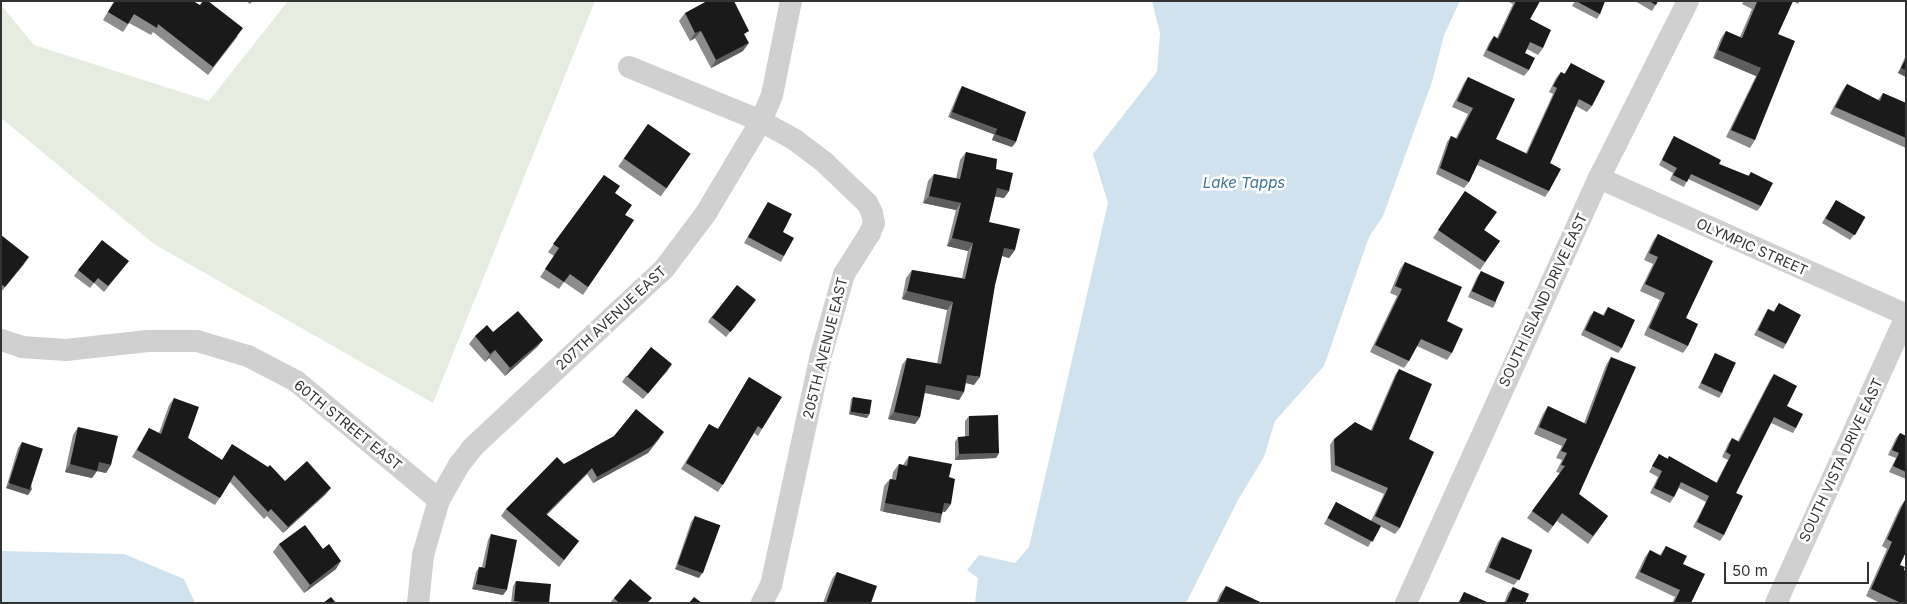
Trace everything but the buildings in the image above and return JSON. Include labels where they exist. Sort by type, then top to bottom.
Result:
[{"type":"street","name":"207TH AVENUE EAST","points":[[439,500],[451,477],[473,447],[664,269],[706,213],[761,121],[772,95],[791,1]]},
{"type":"street","name":"SOUTH ISLAND DRIVE EAST","points":[[1406,603],[1599,178],[1688,1]]},
{"type":"street","name":"205TH AVENUE EAST","points":[[630,67],[761,121],[795,140],[825,162],[867,203],[874,224],[844,274],[820,360],[771,585],[762,603]]},
{"type":"street","name":"OLYMPIC STREET","points":[[1599,178],[1906,316]]},
{"type":"street","name":"SOUTH VISTA DRIVE EAST","points":[[1781,601],[1906,316]]},
{"type":"street","name":"60TH STREET EAST","points":[[1,340],[22,347],[66,350],[148,341],[197,341],[248,356],[296,381],[439,500]]},
{"type":"street","points":[[418,603],[424,555],[439,500]]},
{"type":"shaded area","points":[[288,1],[595,1],[433,403],[154,244],[1,118],[1,5],[34,45],[209,101]]},
{"type":"water","name":"Lake Tapps","points":[[1152,1],[1460,1],[1444,35],[1432,82],[1383,216],[1369,237],[1324,366],[1275,421],[1264,457],[1238,500],[1186,603],[975,603],[978,578],[967,570],[979,555],[1015,563],[1029,547],[1108,203],[1093,154],[1157,72],[1160,33]]},
{"type":"water","points":[[1,551],[124,554],[184,579],[195,603],[1,603]]}]
